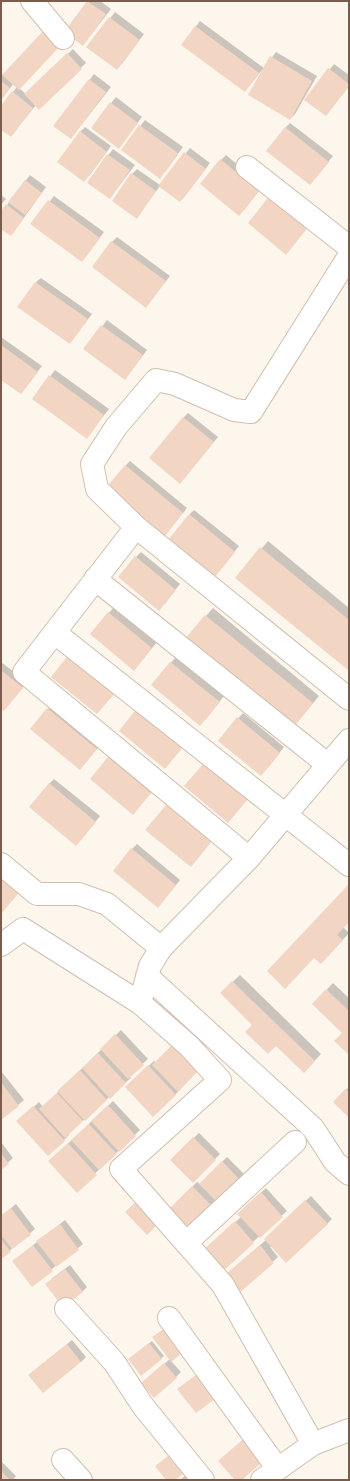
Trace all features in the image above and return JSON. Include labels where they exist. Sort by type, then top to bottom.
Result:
[{"type":"street","points":[[32,1],[63,38]]},
{"type":"street","points":[[246,168],[349,247]]},
{"type":"street","points":[[349,256],[251,412],[234,410],[175,384],[156,380],[116,427],[92,464],[97,489],[136,527],[349,699]]},
{"type":"street","points":[[136,527],[24,672],[249,858]]},
{"type":"street","points":[[95,579],[327,764]]},
{"type":"street","points":[[55,633],[349,865]]},
{"type":"street","points":[[140,1003],[150,966],[161,948],[249,858],[327,764],[349,740]]},
{"type":"street","points":[[1,864],[37,894],[79,894],[107,904],[161,948]]},
{"type":"street","points":[[1,946],[23,929],[140,1003],[188,1046],[220,1080],[121,1169],[223,1285],[313,1444]]},
{"type":"street","points":[[147,976],[313,1128],[335,1162],[349,1174]]},
{"type":"street","points":[[186,1243],[295,1142]]},
{"type":"street","points":[[66,1309],[114,1362],[143,1406],[203,1480]]},
{"type":"street","points":[[169,1318],[270,1474],[313,1444],[349,1430]]},
{"type":"street","points":[[63,1460],[82,1480]]},
{"type":"building","points":[[87,1],[106,14],[83,46],[64,32]]},
{"type":"building","points":[[109,17],[140,40],[117,70],[86,47]]},
{"type":"building","points":[[195,26],[259,73],[245,92],[181,45]]},
{"type":"building","points":[[44,30],[61,45],[19,90],[2,75]]},
{"type":"building","points":[[67,53],[82,69],[39,110],[24,94]]},
{"type":"building","points":[[270,56],[312,81],[290,120],[248,95]]},
{"type":"building","points":[[328,68],[349,84],[349,86],[326,116],[304,100]]},
{"type":"building","points":[[89,79],[106,92],[71,139],[53,126]]},
{"type":"building","points":[[1,81],[10,88],[1,100]]},
{"type":"building","points":[[12,91],[33,108],[11,137],[1,130],[1,106]]},
{"type":"building","points":[[110,102],[138,123],[119,149],[91,128]]},
{"type":"building","points":[[139,125],[178,153],[160,179],[121,150]]},
{"type":"building","points":[[285,127],[329,162],[310,185],[266,151]]},
{"type":"building","points":[[80,131],[107,152],[84,182],[57,162]]},
{"type":"building","points":[[184,152],[206,169],[180,202],[158,186]]},
{"type":"building","points":[[107,154],[130,170],[110,199],[87,183]]},
{"type":"building","points":[[220,159],[259,191],[239,216],[200,184]]},
{"type":"building","points":[[131,173],[156,191],[137,219],[112,201]]},
{"type":"building","points":[[25,180],[42,193],[25,215],[8,202]]},
{"type":"building","points":[[271,194],[309,226],[286,255],[248,223]]},
{"type":"building","points":[[48,200],[100,238],[82,262],[30,224]]},
{"type":"building","points":[[6,204],[24,218],[11,236],[1,229],[1,211]]},
{"type":"building","points":[[111,241],[166,281],[146,308],[92,267]]},
{"type":"building","points":[[35,282],[88,319],[70,344],[17,307]]},
{"type":"building","points":[[101,325],[143,355],[125,380],[83,349]]},
{"type":"building","points":[[1,345],[38,372],[21,394],[1,380]]},
{"type":"building","points":[[49,375],[104,415],[87,439],[32,399]]},
{"type":"building","points":[[183,417],[214,442],[180,484],[149,458]]},
{"type":"building","points":[[125,465],[183,513],[165,536],[106,488]]},
{"type":"building","points":[[189,514],[235,552],[215,577],[168,540]]},
{"type":"building","points":[[260,547],[349,620],[348,670],[235,578]]},
{"type":"building","points":[[135,556],[176,590],[159,611],[118,577]]},
{"type":"building","points":[[108,612],[152,648],[134,671],[90,634]]},
{"type":"building","points":[[205,615],[313,703],[294,727],[185,639]]},
{"type":"building","points":[[70,653],[117,691],[97,714],[51,677]]},
{"type":"building","points":[[170,662],[220,702],[200,726],[151,685]]},
{"type":"building","points":[[1,670],[23,688],[4,711],[1,709]]},
{"type":"building","points":[[47,708],[97,749],[80,770],[30,729]]},
{"type":"building","points":[[137,708],[183,747],[165,769],[119,731]]},
{"type":"building","points":[[237,717],[280,753],[261,776],[218,741]]},
{"type":"building","points":[[108,757],[151,793],[133,815],[90,779]]},
{"type":"building","points":[[204,763],[248,799],[228,823],[184,786]]},
{"type":"building","points":[[49,783],[96,822],[76,846],[29,807]]},
{"type":"building","points":[[167,804],[212,841],[191,867],[145,830]]},
{"type":"building","points":[[131,848],[176,885],[158,908],[113,871]]},
{"type":"building","points":[[1,872],[22,889],[2,913],[1,911]]},
{"type":"building","points":[[348,885],[349,922],[337,935],[343,940],[321,964],[314,958],[285,989],[267,971]]},
{"type":"building","points":[[232,981],[315,1061],[304,1073],[276,1046],[268,1054],[245,1032],[252,1025],[220,993]]},
{"type":"building","points":[[326,989],[349,1011],[349,1055],[334,1041],[342,1033],[312,1004]]},
{"type":"building","points":[[115,1034],[144,1065],[128,1079],[100,1049]]},
{"type":"building","points":[[176,1041],[202,1067],[178,1092],[152,1065]]},
{"type":"building","points":[[98,1053],[126,1083],[110,1099],[82,1068]]},
{"type":"building","points":[[148,1065],[176,1095],[153,1117],[125,1087]]},
{"type":"building","points":[[80,1070],[107,1100],[85,1121],[57,1091]]},
{"type":"building","points":[[1,1082],[19,1106],[1,1120]]},
{"type":"building","points":[[345,1089],[349,1092],[349,1118],[333,1102]]},
{"type":"building","points":[[57,1093],[83,1121],[65,1138],[39,1109]]},
{"type":"building","points":[[108,1105],[136,1136],[119,1152],[91,1121]]},
{"type":"building","points":[[33,1106],[65,1141],[48,1156],[16,1121]]},
{"type":"building","points":[[89,1124],[117,1154],[99,1170],[71,1140]]},
{"type":"building","points":[[193,1137],[216,1160],[193,1183],[170,1160]]},
{"type":"building","points":[[68,1143],[97,1175],[77,1193],[48,1161]]},
{"type":"building","points":[[1,1153],[9,1164],[1,1170]]},
{"type":"building","points":[[222,1161],[243,1183],[220,1205],[199,1184]]},
{"type":"building","points":[[192,1186],[215,1209],[189,1235],[166,1212]]},
{"type":"building","points":[[261,1192],[283,1217],[260,1238],[237,1214]]},
{"type":"building","points":[[305,1200],[328,1224],[286,1263],[264,1239]]},
{"type":"building","points":[[136,1202],[157,1225],[147,1235],[125,1212]]},
{"type":"building","points":[[11,1208],[31,1235],[12,1249],[1,1235],[1,1216]]},
{"type":"building","points":[[235,1221],[254,1243],[221,1273],[202,1251]]},
{"type":"building","points":[[60,1224],[79,1250],[56,1267],[36,1241]]},
{"type":"building","points":[[1,1239],[11,1252],[1,1259]]},
{"type":"building","points":[[33,1245],[53,1271],[32,1287],[12,1261]]},
{"type":"building","points":[[260,1245],[274,1263],[239,1293],[224,1276]]},
{"type":"building","points":[[65,1269],[83,1292],[63,1307],[45,1284]]},
{"type":"building","points":[[170,1325],[187,1349],[171,1362],[152,1337]]},
{"type":"building","points":[[149,1343],[162,1359],[141,1376],[128,1359]]},
{"type":"building","points":[[67,1344],[81,1362],[43,1393],[28,1375]]},
{"type":"building","points":[[164,1363],[177,1378],[154,1398],[141,1383]]},
{"type":"building","points":[[200,1372],[219,1396],[196,1413],[177,1389]]},
{"type":"building","points":[[249,1434],[269,1456],[242,1480],[235,1480],[218,1461]]},
{"type":"building","points":[[176,1450],[190,1469],[175,1480],[166,1480],[155,1466]]},
{"type":"building","points":[[1,1471],[10,1480],[1,1480]]}]
